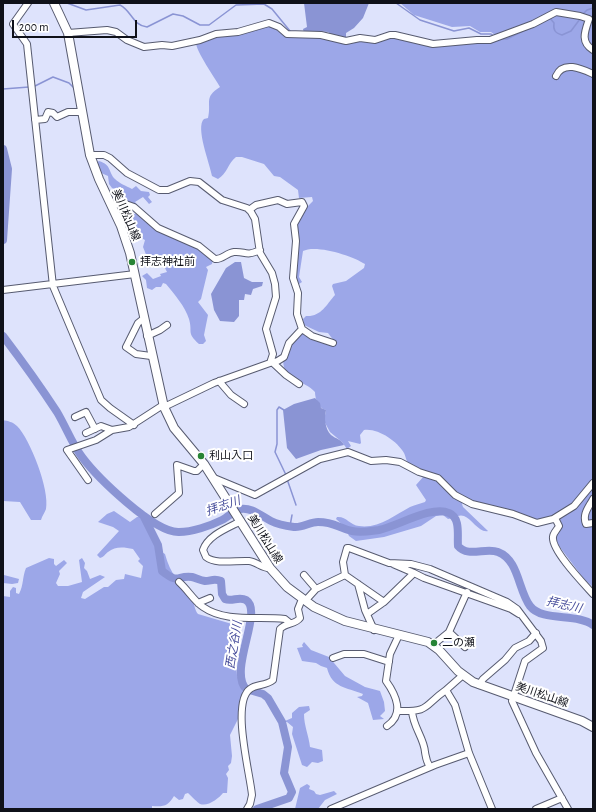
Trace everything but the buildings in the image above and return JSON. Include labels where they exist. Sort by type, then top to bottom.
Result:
[{"type":"main road","name":"美川松山線","points":[[54,3],[68,33],[90,155],[99,180],[126,240],[164,406],[174,428],[214,478],[270,568],[287,587],[303,600],[345,621],[374,630],[418,639],[433,645],[463,675],[479,685],[582,721],[593,727]]},
{"type":"street","points":[[28,3],[12,24],[27,44],[53,286],[101,400],[134,425]]},
{"type":"street","points":[[68,33],[113,31],[142,47],[148,48],[162,45],[172,46],[195,42],[216,34],[238,32],[269,23],[279,27],[287,34],[321,36],[346,41],[360,38],[375,40],[390,35],[433,44],[496,38],[533,24],[551,14],[561,12],[589,19],[584,38],[587,46],[593,50]]},
{"type":"street","points":[[556,76],[561,70],[573,66],[593,74]]},
{"type":"street","points":[[35,120],[45,119],[48,112],[58,117],[68,112],[82,112]]},
{"type":"street","points":[[90,155],[104,155],[110,158],[127,173],[159,190],[168,190],[190,181],[199,182],[222,200],[249,210],[255,219],[262,258],[272,273],[275,284],[276,297],[266,329],[273,354],[272,361]]},
{"type":"street","points":[[249,210],[256,205],[278,200],[287,204],[302,202],[304,206],[294,224],[296,241],[293,278],[298,293],[298,314],[302,329],[312,336],[333,343]]},
{"type":"street","points":[[112,207],[120,202],[134,207],[158,228],[199,246],[215,259],[234,252],[249,255],[260,250]]},
{"type":"street","points":[[3,290],[53,286],[134,274]]},
{"type":"street","points":[[144,319],[138,323],[126,347],[136,354],[152,356]]},
{"type":"street","points":[[147,336],[168,325]]},
{"type":"street","points":[[86,433],[101,426],[112,430],[126,429],[134,425],[147,414],[219,381],[266,365],[272,361],[276,362],[284,357],[289,343],[302,329]]},
{"type":"street","points":[[272,361],[286,375],[300,384]]},
{"type":"street","points":[[219,381],[231,395],[244,404]]},
{"type":"street","points":[[76,415],[86,412],[95,429]]},
{"type":"street","points":[[88,480],[67,451],[73,447],[96,440],[112,430]]},
{"type":"street","points":[[214,478],[255,495],[320,459],[337,454],[352,452],[371,461],[394,460],[419,472],[433,475],[438,478],[455,496],[472,504],[506,512],[537,523],[552,519],[574,506],[593,484]]},
{"type":"street","points":[[155,514],[178,492],[177,465],[197,471],[204,464]]},
{"type":"street","points":[[593,499],[585,512],[584,520],[586,524],[593,523]]},
{"type":"street","points":[[240,519],[209,540],[203,550],[206,557],[216,561],[250,561],[266,568],[270,568]]},
{"type":"street","points":[[552,519],[556,520],[558,526],[553,536],[554,543],[572,569],[593,594]]},
{"type":"street","points":[[384,602],[345,575],[342,562],[347,548],[392,563],[424,578],[467,592],[511,609],[524,620]]},
{"type":"street","points":[[392,563],[422,566],[512,604],[536,634],[543,646],[543,650],[525,661],[512,703],[536,753],[568,809]]},
{"type":"street","points":[[367,614],[384,602],[414,573]]},
{"type":"street","points":[[304,575],[316,589]]},
{"type":"street","points":[[247,809],[252,795],[241,710],[248,691],[272,680],[279,632],[282,627],[290,623],[297,622],[300,618],[298,609],[303,600],[316,589],[345,575]]},
{"type":"street","points":[[179,582],[198,603],[205,608],[224,616],[285,619],[290,623]]},
{"type":"street","points":[[358,584],[367,614],[374,630]]},
{"type":"street","points":[[433,645],[449,632],[467,592]]},
{"type":"street","points":[[198,603],[210,598]]},
{"type":"street","points":[[449,632],[465,647]]},
{"type":"street","points":[[479,685],[483,679],[505,660],[515,648],[529,641],[536,634]]},
{"type":"street","points":[[387,726],[396,718],[398,711],[394,693],[386,681],[388,662],[399,635]]},
{"type":"street","points":[[333,658],[344,654],[364,654],[388,662]]},
{"type":"street","points":[[398,711],[412,711],[429,707],[463,675]]},
{"type":"street","points":[[446,690],[455,705],[469,753],[492,809]]},
{"type":"street","points":[[412,711],[414,724],[425,752],[425,758],[430,767]]},
{"type":"street","points":[[331,809],[430,767],[469,753]]},
{"type":"street","points":[[536,809],[562,798]]},
{"type":"street","points":[[348,802],[350,809]]},
{"type":"shaded area","points":[[304,3],[369,3],[363,18],[354,28],[346,33],[346,37],[336,37],[328,32],[318,31],[304,33],[303,29],[307,27]]},
{"type":"shaded area","points":[[400,3],[593,3],[593,587],[584,579],[556,542],[556,535],[562,525],[559,518],[554,516],[536,520],[465,499],[462,504],[463,507],[488,531],[482,530],[464,516],[448,519],[443,515],[436,516],[421,526],[384,537],[356,541],[349,536],[345,527],[336,519],[337,517],[343,518],[359,526],[373,525],[386,521],[410,507],[425,502],[426,500],[416,485],[424,476],[409,464],[401,448],[397,444],[381,433],[364,430],[360,435],[361,443],[348,441],[351,446],[347,449],[342,442],[330,432],[324,421],[326,410],[321,408],[315,392],[287,373],[283,361],[288,349],[302,332],[334,341],[328,333],[319,332],[304,325],[303,319],[306,316],[316,315],[326,306],[335,295],[332,286],[333,284],[346,281],[364,268],[365,264],[334,252],[309,249],[303,251],[299,277],[302,282],[299,284],[296,278],[299,241],[296,224],[304,210],[313,201],[312,197],[299,198],[298,190],[280,177],[274,176],[264,164],[242,157],[236,157],[233,159],[218,179],[212,176],[201,130],[204,119],[208,118],[210,97],[220,87],[202,58],[196,43],[262,26],[271,26],[288,38],[314,37],[347,44],[359,41],[372,42],[392,38],[401,38],[418,44],[432,46],[489,42],[495,35],[491,32],[480,32],[470,26],[452,27],[414,15]]},
{"type":"shaded area","points":[[99,161],[106,165],[113,176],[121,183],[132,189],[136,186],[141,191],[149,192],[150,195],[148,197],[152,202],[149,204],[143,197],[135,202],[138,206],[136,207],[128,202],[122,192],[112,188],[109,184],[108,176],[99,172],[96,163]]},
{"type":"shaded area","points":[[137,213],[157,229],[198,248],[213,259],[212,264],[206,267],[208,270],[201,299],[198,302],[208,315],[204,335],[206,341],[203,344],[199,344],[191,335],[189,319],[185,309],[166,284],[163,283],[161,287],[156,287],[152,290],[147,288],[146,280],[142,276],[147,273],[153,279],[161,276],[160,274],[167,272],[162,262],[158,261],[146,268],[144,264],[147,257],[143,247],[145,240],[128,231],[122,219]]},
{"type":"shaded area","points":[[235,262],[241,262],[244,278],[252,282],[263,282],[262,286],[253,289],[251,295],[245,294],[244,300],[239,300],[239,316],[234,322],[220,321],[214,310],[211,294],[226,268]]},
{"type":"shaded area","points":[[315,398],[320,403],[321,408],[326,410],[325,416],[327,430],[344,445],[321,450],[296,459],[287,448],[283,410],[294,404]]},
{"type":"shaded area","points":[[3,420],[9,421],[17,426],[28,442],[38,465],[45,490],[46,501],[46,509],[41,520],[31,520],[20,502],[3,501]]},
{"type":"shaded area","points":[[114,511],[130,522],[137,517],[142,517],[158,550],[165,554],[173,573],[193,602],[198,614],[232,624],[237,675],[243,692],[239,717],[230,735],[232,756],[231,763],[228,766],[229,770],[226,774],[228,778],[227,793],[223,793],[213,802],[203,805],[188,793],[185,794],[183,799],[179,800],[174,796],[168,804],[163,806],[152,806],[152,809],[3,809],[3,596],[10,597],[10,591],[13,587],[16,588],[16,593],[19,594],[26,568],[49,558],[54,559],[54,564],[56,566],[64,560],[67,563],[59,571],[60,574],[56,583],[58,586],[68,586],[82,582],[79,560],[82,558],[85,563],[84,568],[90,579],[100,575],[105,577],[83,592],[81,598],[85,599],[104,587],[108,587],[116,580],[124,579],[125,574],[141,578],[143,566],[138,561],[140,559],[133,549],[123,547],[117,548],[111,550],[101,558],[97,555],[119,531],[113,527],[98,522],[107,514]]},
{"type":"shaded area","points":[[4,575],[19,579],[18,583],[3,583]]},
{"type":"shaded area","points":[[304,642],[311,650],[329,657],[345,676],[365,687],[380,691],[384,702],[385,711],[380,716],[384,719],[373,720],[368,703],[357,697],[362,696],[363,694],[340,686],[332,680],[327,668],[316,663],[302,661],[297,648],[303,647],[302,645]]},
{"type":"shaded area","points":[[256,690],[268,694],[285,721],[292,718],[292,713],[299,707],[309,706],[310,710],[304,714],[310,747],[322,750],[323,761],[318,763],[312,762],[307,767],[302,765],[292,734],[293,727],[287,722],[279,722],[268,701],[253,692]]},
{"type":"shaded area","points":[[307,784],[310,786],[309,789],[314,791],[316,794],[320,795],[334,791],[337,794],[325,800],[318,809],[295,809],[300,788]]},
{"type":"waterway","points":[[67,3],[86,10],[120,5],[138,24],[147,27],[173,14],[183,16],[200,25],[209,25],[236,5],[264,4],[272,9],[290,31]]},
{"type":"waterway","points":[[396,3],[420,20],[454,31],[469,28],[481,34],[491,34],[494,36]]},
{"type":"waterway","points":[[583,14],[587,10],[593,8]]},
{"type":"waterway","points":[[549,17],[554,23],[555,31],[562,35],[571,31],[580,19]]},
{"type":"waterway","points":[[499,39],[507,39],[527,29]]},
{"type":"waterway","points":[[35,86],[53,77],[69,83],[74,88]]},
{"type":"waterway","points":[[3,89],[29,87]]},
{"type":"waterway","name":"拝志川","points":[[3,149],[8,169],[3,240]]},
{"type":"waterway","name":"拝志川","points":[[3,336],[51,402],[75,447],[89,466],[113,490],[155,524],[168,530],[179,532],[190,531],[222,520],[240,509],[248,509],[273,522],[288,526],[297,527],[315,522],[324,522],[347,530],[366,532],[387,528],[424,514],[442,511],[453,515],[458,528],[458,546],[462,549],[472,552],[493,551],[505,556],[514,568],[526,599],[535,611],[551,616],[578,619],[593,625]]},
{"type":"waterway","points":[[284,410],[279,407],[277,410],[277,444],[275,452],[286,475]]},
{"type":"waterway","points":[[287,479],[296,505]]},
{"type":"waterway","points":[[290,526],[292,515]]},
{"type":"waterway","name":"西之谷川","points":[[144,517],[158,545],[162,571],[175,579],[192,577],[205,581],[219,580],[221,581],[222,594],[225,599],[243,599],[246,600],[250,606],[251,616],[241,669],[242,680],[246,689],[263,694],[268,698],[282,722],[288,747],[284,773],[292,792],[289,798],[257,809]]},
{"type":"place","name":"拝志神社前","points":[[132,262]]},
{"type":"place","name":"利山入口","points":[[201,456]]},
{"type":"place","name":"二の瀬","points":[[434,643]]}]
